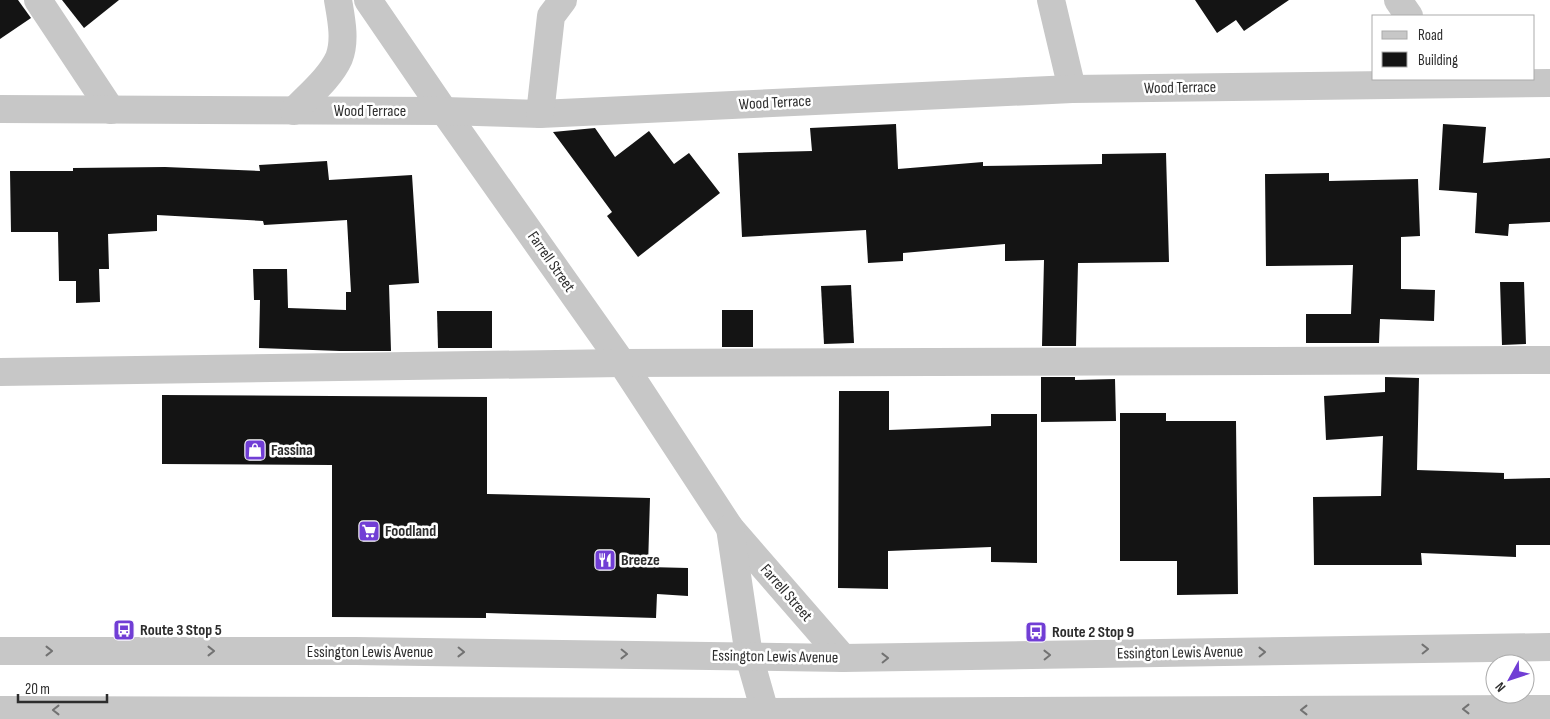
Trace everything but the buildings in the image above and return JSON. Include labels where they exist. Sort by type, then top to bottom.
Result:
[{"type":"street","points":[[38,0],[111,110]]},
{"type":"street","points":[[294,111],[330,72],[340,57],[342,42],[338,0]]},
{"type":"street","name":"Farrell Street","points":[[368,0],[622,363],[730,528],[843,658]]},
{"type":"street","points":[[540,114],[552,16],[563,0]]},
{"type":"street","points":[[1051,0],[1072,89]]},
{"type":"street","points":[[1398,0],[1408,15]]},
{"type":"street","name":"Wood Terrace","points":[[0,109],[444,111],[540,114],[1072,89],[1454,82],[1550,83]]},
{"type":"street","points":[[0,372],[622,363],[1550,360]]},
{"type":"street","name":"Farrell Street","points":[[730,528],[749,656],[765,715]]},
{"type":"street","name":"Essington Lewis Avenue","points":[[0,651],[356,651],[843,658],[1550,647]]},
{"type":"street","points":[[0,710],[765,715],[1550,709]]},
{"type":"place","name":"Fassina","points":[[255,450]]},
{"type":"place","name":"Foodland","points":[[369,531]]},
{"type":"place","name":"Breeze","points":[[605,560]]},
{"type":"place","name":"Route 3 Stop 5","points":[[124,630]]},
{"type":"place","name":"Route 2 Stop 9","points":[[1036,632]]}]
